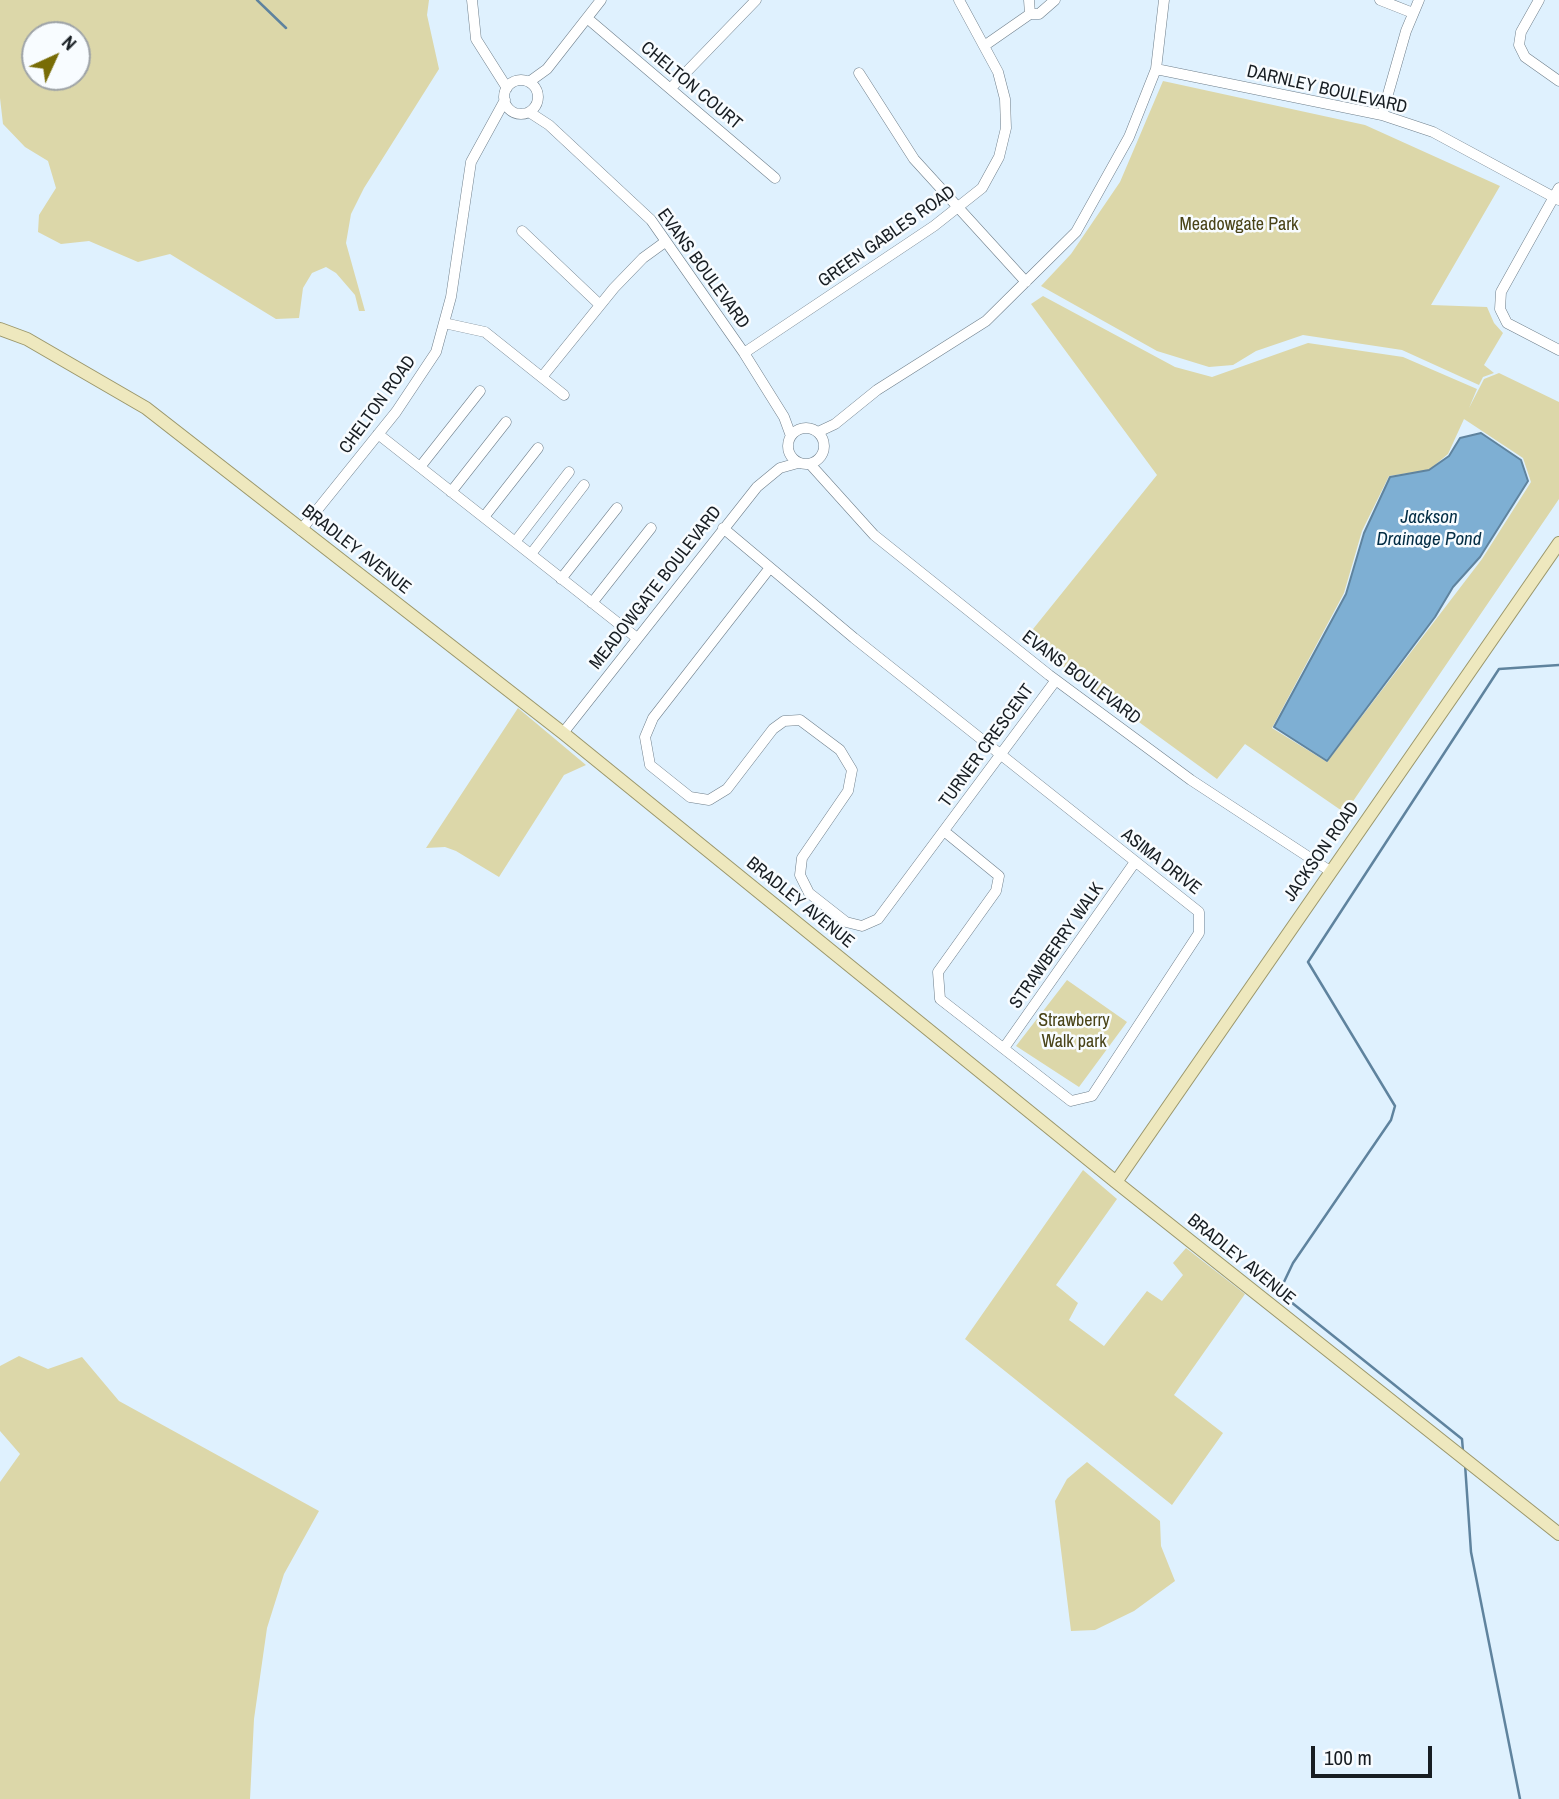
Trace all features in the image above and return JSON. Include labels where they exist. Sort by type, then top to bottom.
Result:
[{"type":"main road","name":"BRADLEY AVENUE","points":[[0,329],[27,339],[145,408],[563,733],[1116,1182],[1559,1534]]},
{"type":"main road","name":"JACKSON ROAD","points":[[1116,1182],[1559,543]]},
{"type":"street","points":[[472,0],[477,39],[507,88]]},
{"type":"street","points":[[529,82],[547,69],[601,0]]},
{"type":"street","points":[[671,88],[756,0]]},
{"type":"street","name":"GREEN GABLES ROAD","points":[[744,354],[958,208],[982,188],[999,157],[1006,128],[1005,99],[998,72],[959,0]]},
{"type":"street","points":[[1029,0],[1030,14]]},
{"type":"street","points":[[984,46],[1030,14],[1039,14],[1055,0]]},
{"type":"street","points":[[821,437],[809,428],[795,432],[788,450],[798,463],[810,464],[821,458],[821,437],[835,424],[877,390],[986,321],[1076,232],[1129,137],[1156,69],[1164,0]]},
{"type":"street","points":[[1380,0],[1413,13]]},
{"type":"street","points":[[1382,115],[1419,0]]},
{"type":"street","points":[[1539,0],[1521,32],[1519,45],[1525,57],[1559,81]]},
{"type":"street","name":"CHELTON COURT","points":[[587,18],[775,177]]},
{"type":"street","points":[[517,80],[507,88],[505,100],[516,113],[532,109],[547,69]]},
{"type":"street","name":"DARNLEY BOULEVARD","points":[[1156,69],[1382,115],[1433,132],[1558,195]]},
{"type":"street","points":[[495,70],[517,80],[529,82],[538,93]]},
{"type":"street","points":[[859,73],[914,159],[1026,282]]},
{"type":"street","name":"CHELTON ROAD","points":[[301,530],[379,434],[436,352],[451,297],[471,162],[494,125],[505,100]]},
{"type":"street","name":"EVANS BOULEVARD","points":[[532,109],[651,220],[795,432]]},
{"type":"street","name":"CHELTON ROAD","points":[[494,125],[516,113]]},
{"type":"street","points":[[1558,195],[1501,292],[1500,309],[1507,323],[1559,350]]},
{"type":"street","points":[[522,231],[600,304]]},
{"type":"street","points":[[542,377],[600,304],[643,258],[665,242]]},
{"type":"street","points":[[444,323],[485,332],[564,395]]},
{"type":"street","points":[[419,467],[480,391]]},
{"type":"street","points":[[451,492],[506,422]]},
{"type":"street","points":[[379,434],[637,638]]},
{"type":"street","points":[[484,517],[538,448]]},
{"type":"street","name":"MEADOWGATE BOULEVARD","points":[[780,468],[788,450]]},
{"type":"street","name":"EVANS BOULEVARD","points":[[821,458],[833,486]]},
{"type":"street","name":"MEADOWGATE BOULEVARD","points":[[563,733],[757,487],[780,468],[798,463]]},
{"type":"street","name":"EVANS BOULEVARD","points":[[810,464],[833,486],[874,535],[1055,680],[1191,780],[1330,871]]},
{"type":"street","points":[[515,542],[569,472]]},
{"type":"street","points":[[531,554],[584,485]]},
{"type":"street","points":[[561,579],[617,508]]},
{"type":"street","points":[[592,603],[652,528]]},
{"type":"street","name":"ASIMA DRIVE","points":[[723,528],[769,569],[1199,912],[1199,933],[1092,1096],[1070,1101],[940,999],[938,972],[996,891],[999,876],[944,831]]},
{"type":"street","name":"TURNER CRESCENT","points":[[769,569],[653,718],[645,737],[650,765],[690,797],[709,800],[727,789],[773,729],[784,721],[800,720],[840,750],[852,770],[849,791],[802,858],[800,875],[809,893],[846,922],[862,926],[878,919],[1055,680]]},
{"type":"street","name":"STRAWBERRY WALK","points":[[1004,1048],[1135,862]]},
{"type":"green space","points":[[0,0],[429,0],[427,15],[439,69],[364,188],[351,214],[346,243],[365,311],[359,311],[355,295],[336,273],[326,267],[312,273],[303,288],[299,318],[276,319],[170,254],[138,262],[89,241],[61,244],[38,232],[39,215],[56,188],[48,161],[25,147],[3,124],[0,98]]},
{"type":"green space","name":"Meadowgate Park","points":[[1163,81],[1365,125],[1500,186],[1431,305],[1487,307],[1494,323],[1503,333],[1484,365],[1494,373],[1483,377],[1479,385],[1402,350],[1303,335],[1256,351],[1233,365],[1209,367],[1157,351],[1041,286],[1071,254],[1120,182]]},
{"type":"green space","points":[[1043,296],[1175,367],[1212,377],[1308,343],[1403,357],[1477,389],[1469,408],[1484,379],[1499,373],[1559,402],[1559,499],[1345,813],[1245,744],[1217,779],[1025,639],[1157,475],[1031,304]],"holes":[[[1464,419],[1523,458],[1531,482],[1482,559],[1327,762],[1272,728],[1344,593],[1362,531],[1389,476],[1429,470],[1448,454]]]},
{"type":"green space","points":[[518,708],[586,765],[564,775],[499,877],[456,851],[445,847],[426,848]]},
{"type":"green space","name":"Strawberry Walk park","points":[[1067,980],[1127,1022],[1079,1087],[1016,1046]]},
{"type":"green space","points":[[1083,1170],[1117,1199],[1056,1285],[1078,1303],[1069,1320],[1104,1346],[1147,1291],[1162,1301],[1183,1275],[1173,1263],[1186,1248],[1245,1294],[1174,1395],[1223,1433],[1172,1505],[965,1339]]},
{"type":"green space","points":[[19,1356],[48,1369],[82,1357],[119,1401],[319,1511],[284,1574],[267,1628],[254,1719],[250,1799],[0,1799],[0,1482],[20,1454],[0,1431],[0,1366]]},
{"type":"green space","points":[[1087,1462],[1160,1521],[1161,1546],[1175,1581],[1134,1611],[1095,1630],[1071,1631],[1055,1501],[1067,1479]]},
{"type":"water","name":"Jackson Drainage Pond","points":[[1481,433],[1521,460],[1528,481],[1480,557],[1453,587],[1435,617],[1327,761],[1274,727],[1346,594],[1364,533],[1390,477],[1429,470],[1449,456],[1460,438]]},
{"type":"waterway","points":[[257,0],[286,28]]},
{"type":"waterway","points":[[1463,1451],[1462,1439],[1286,1298],[1283,1284],[1293,1263],[1391,1120],[1395,1106],[1308,962],[1499,669],[1559,665]]},
{"type":"waterway","points":[[1465,1464],[1471,1552],[1520,1799]]}]
